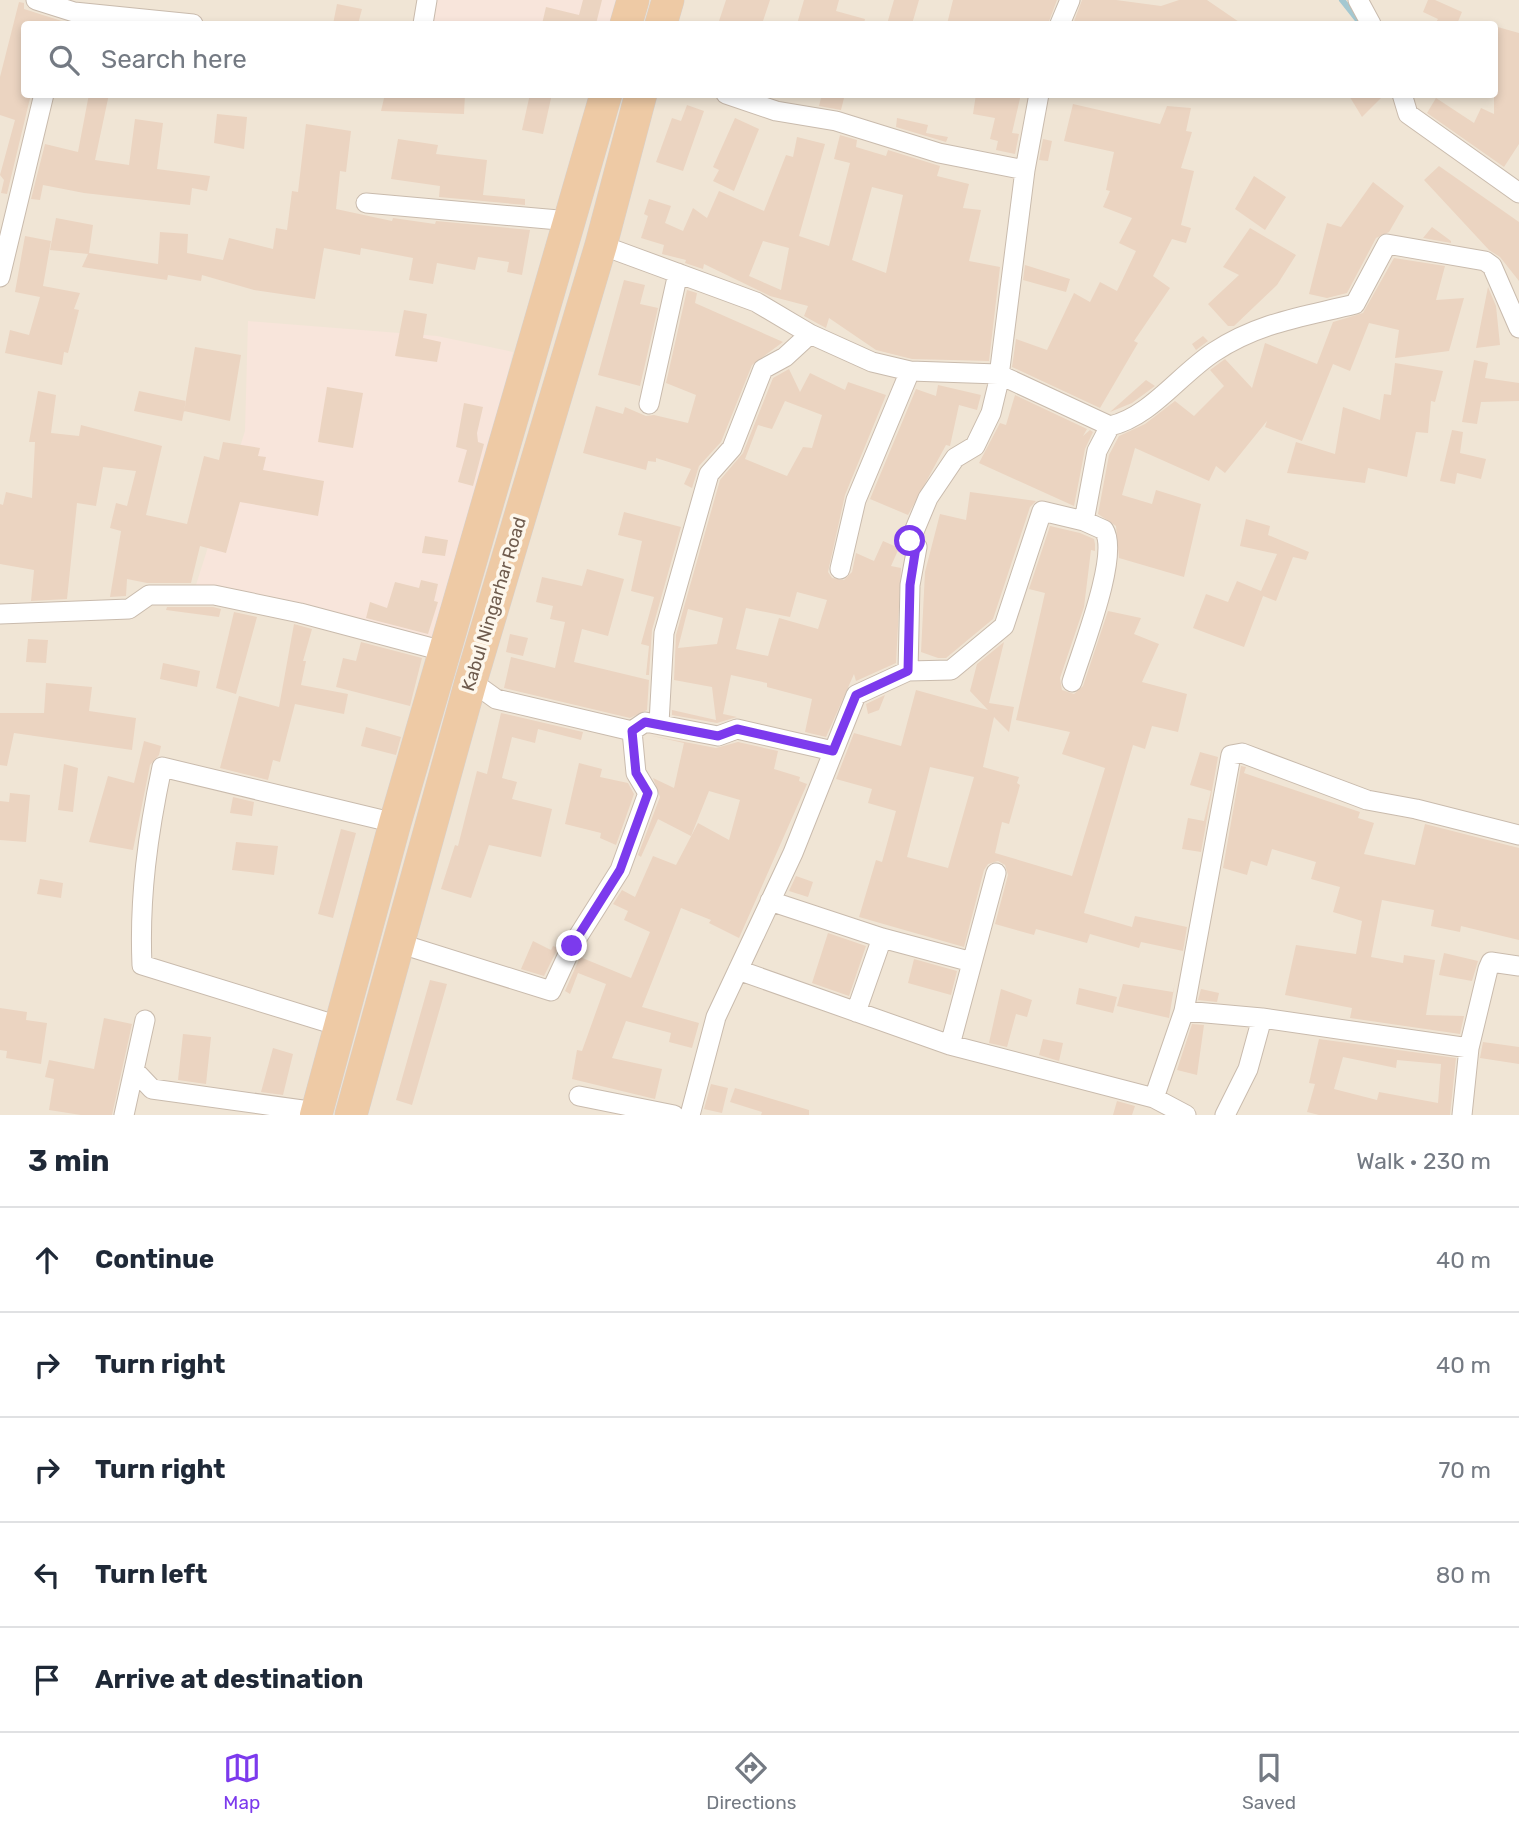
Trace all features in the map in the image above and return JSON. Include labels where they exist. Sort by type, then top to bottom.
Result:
[{"type":"highway","points":[[627,21],[633,0]]},
{"type":"highway","points":[[662,21],[668,0]]},
{"type":"highway","name":"Kabul Ningarhar Road","points":[[316,1113],[395,823],[447,652],[605,98]]},
{"type":"highway","name":"Kabul Ningarhar Road","points":[[351,1115],[471,681],[601,245],[640,98]]},
{"type":"street","points":[[36,0],[71,18],[132,21]]},
{"type":"street","points":[[424,21],[427,0]]},
{"type":"street","points":[[1061,21],[1070,0]]},
{"type":"street","points":[[1358,0],[1369,21]]},
{"type":"street","points":[[0,277],[43,98]]},
{"type":"street","points":[[738,98],[776,111],[836,121],[939,153],[1025,170]]},
{"type":"street","points":[[908,671],[910,585],[916,547],[910,541],[929,498],[955,458],[975,446],[991,413],[1025,170],[1038,98]]},
{"type":"street","points":[[1403,98],[1408,114],[1519,193]]},
{"type":"street","points":[[366,203],[570,221]]},
{"type":"street","points":[[601,245],[756,302],[810,334],[872,362],[910,371],[998,374],[1110,426],[1128,422],[1213,353],[1261,326],[1355,304],[1387,244],[1485,261],[1492,266],[1519,328]]},
{"type":"street","points":[[649,404],[678,273]]},
{"type":"street","points":[[659,723],[664,633],[709,474],[732,448],[762,369],[785,357],[810,334]]},
{"type":"street","points":[[840,569],[856,500],[910,371]]},
{"type":"street","points":[[1084,521],[1097,451],[1110,426]]},
{"type":"street","points":[[690,1115],[716,1017],[771,901],[856,695],[908,671],[951,670],[1004,626],[1042,512],[1084,521],[1104,530],[1109,548],[1072,682]]},
{"type":"street","points":[[0,614],[129,609],[149,595],[214,595],[300,613],[447,652]]},
{"type":"street","points":[[471,681],[496,699],[632,731],[645,722],[718,736],[737,729],[833,751]]},
{"type":"street","points":[[398,943],[551,991],[572,946],[620,870],[648,793],[636,773],[632,731]]},
{"type":"street","points":[[1154,1098],[1184,1011],[1227,769],[1235,752],[1367,800],[1439,814],[1519,835]]},
{"type":"street","points":[[339,1027],[142,965],[140,918],[148,834],[162,767],[395,823]]},
{"type":"street","points":[[950,1045],[996,873]]},
{"type":"street","points":[[771,901],[882,938],[972,961]]},
{"type":"street","points":[[856,1012],[882,938]]},
{"type":"street","points":[[1462,1115],[1469,1048],[1491,962],[1519,966]]},
{"type":"street","points":[[738,970],[950,1045],[1154,1098],[1186,1115]]},
{"type":"street","points":[[1184,1011],[1262,1018],[1469,1048]]},
{"type":"street","points":[[1226,1115],[1248,1069],[1262,1018]]},
{"type":"street","points":[[124,1115],[145,1020]]},
{"type":"street","points":[[135,1071],[152,1089],[316,1113]]},
{"type":"street","points":[[579,1096],[674,1115]]},
{"type":"shaded area","points":[[0,0],[1519,0],[1519,1115],[0,1115]]},
{"type":"shaded area","points":[[437,0],[617,0],[611,21],[434,21]]},
{"type":"shaded area","points":[[248,321],[437,336],[513,352],[443,642],[195,588],[245,431]]},
{"type":"building","points":[[583,0],[602,0],[597,21],[543,21],[546,7],[579,15]]},
{"type":"building","points":[[726,0],[770,0],[763,21],[719,21]]},
{"type":"building","points":[[804,0],[839,0],[836,11],[865,19],[865,21],[798,21]]},
{"type":"building","points":[[894,0],[919,0],[913,21],[888,21]]},
{"type":"building","points":[[953,0],[1057,0],[1049,21],[948,21]]},
{"type":"building","points":[[1082,0],[1116,0],[1161,6],[1179,0],[1207,0],[1238,21],[1074,21]]},
{"type":"building","points":[[1428,0],[1435,0],[1462,12],[1458,21],[1437,21],[1438,19],[1423,12]]},
{"type":"building","points":[[19,2],[24,3],[24,9],[62,21],[21,21],[21,98],[30,98],[7,194],[1,193],[4,180],[0,175],[15,120],[0,115],[0,77]]},
{"type":"building","points":[[337,4],[362,9],[359,21],[334,21]]},
{"type":"building","points":[[1498,27],[1519,33],[1519,144],[1504,167],[1427,113],[1436,98],[1474,123],[1481,108],[1494,114],[1494,98],[1498,98]]},
{"type":"building","points":[[88,98],[108,98],[95,160],[129,165],[135,119],[163,123],[157,169],[210,176],[207,191],[192,188],[190,205],[84,193],[43,185],[40,200],[31,199],[45,144],[78,152]]},
{"type":"building","points":[[384,98],[465,98],[464,114],[381,111]]},
{"type":"building","points":[[529,98],[551,98],[543,134],[522,130]]},
{"type":"building","points":[[821,98],[844,98],[841,110],[819,106]]},
{"type":"building","points":[[975,98],[1020,98],[1012,133],[1019,134],[1015,154],[996,150],[998,141],[990,139],[995,118],[973,114]]},
{"type":"building","points":[[1350,98],[1381,98],[1362,117]]},
{"type":"building","points":[[1073,104],[1160,124],[1167,106],[1191,108],[1186,131],[1192,132],[1181,168],[1194,171],[1181,225],[1191,228],[1186,243],[1172,239],[1153,276],[1170,288],[1134,341],[1138,343],[1100,408],[1012,367],[1016,339],[1047,350],[1074,293],[1090,302],[1100,282],[1117,291],[1136,251],[1119,243],[1132,218],[1103,207],[1110,191],[1106,190],[1114,152],[1064,141]]},
{"type":"building","points":[[687,105],[704,111],[683,171],[656,162],[672,118],[681,121]]},
{"type":"building","points":[[217,114],[247,117],[244,149],[214,143]]},
{"type":"building","points":[[735,118],[759,129],[734,191],[713,181],[719,170],[713,167]]},
{"type":"building","points":[[897,118],[928,125],[926,133],[948,137],[946,142],[896,127]]},
{"type":"building","points":[[306,124],[351,131],[346,172],[340,171],[336,209],[392,221],[393,218],[435,224],[436,221],[530,230],[522,275],[507,272],[509,262],[478,257],[475,270],[437,263],[433,284],[409,280],[413,258],[361,248],[360,255],[324,248],[315,299],[254,290],[202,275],[201,281],[168,275],[167,280],[82,267],[88,254],[50,250],[56,218],[93,225],[89,253],[158,264],[160,232],[188,234],[187,253],[223,260],[229,238],[273,249],[276,228],[287,230],[292,191],[298,192]]},
{"type":"building","points":[[840,135],[857,140],[856,147],[886,156],[888,150],[940,166],[937,176],[969,184],[963,208],[981,210],[969,261],[1000,267],[989,361],[912,359],[876,350],[829,318],[826,328],[804,316],[808,306],[770,296],[704,264],[703,269],[685,263],[686,260],[662,254],[664,245],[641,238],[648,216],[644,214],[649,199],[671,206],[665,223],[683,231],[693,208],[707,218],[719,191],[764,211],[786,155],[793,157],[797,137],[825,144],[799,236],[829,246],[850,163],[834,159]],"holes":[[[872,187],[903,195],[886,273],[852,260]],[[763,241],[789,248],[781,290],[749,276]]]},
{"type":"building","points":[[398,139],[438,145],[436,154],[487,160],[483,195],[525,199],[525,205],[439,197],[440,186],[391,179]]},
{"type":"building","points":[[1043,139],[1052,141],[1048,161],[1039,160]]},
{"type":"building","points":[[1439,166],[1519,222],[1519,281],[1500,257],[1489,250],[1424,180]]},
{"type":"building","points":[[1254,176],[1286,197],[1265,230],[1235,209]]},
{"type":"building","points":[[1373,182],[1404,206],[1389,232],[1376,238],[1347,293],[1327,298],[1309,294],[1327,223],[1341,227]]},
{"type":"building","points":[[1432,227],[1451,241],[1451,243],[1423,238]]},
{"type":"building","points":[[1250,228],[1296,255],[1277,285],[1234,326],[1228,326],[1208,304],[1239,275],[1223,267]]},
{"type":"building","points":[[25,236],[51,241],[43,286],[80,293],[74,309],[79,310],[68,353],[64,352],[62,365],[5,353],[10,330],[29,335],[40,297],[15,292]]},
{"type":"building","points":[[1394,258],[1445,266],[1436,300],[1464,298],[1449,351],[1395,358],[1399,330],[1369,323],[1350,371],[1333,364],[1302,441],[1265,427],[1267,421],[1225,473],[1216,466],[1209,481],[1135,448],[1122,495],[1152,504],[1156,490],[1201,504],[1184,577],[1119,558],[1116,526],[1098,514],[1109,455],[1119,436],[1145,424],[1175,401],[1194,416],[1224,386],[1210,370],[1225,359],[1252,388],[1265,343],[1317,364],[1333,322],[1363,313]]},
{"type":"building","points":[[1025,265],[1070,279],[1066,292],[1023,280]]},
{"type":"building","points":[[624,280],[645,285],[640,304],[658,308],[640,386],[598,375]]},
{"type":"building","points":[[1488,287],[1496,306],[1500,345],[1476,348]]},
{"type":"building","points":[[687,290],[697,293],[695,303],[783,342],[752,365],[721,442],[699,466],[692,488],[684,484],[691,469],[656,458],[656,462],[648,461],[646,470],[583,453],[596,406],[623,414],[625,407],[646,416],[654,415],[688,423],[696,395],[666,383]]},
{"type":"building","points":[[404,310],[427,314],[423,338],[441,342],[437,362],[395,356]]},
{"type":"building","points":[[1203,336],[1208,341],[1196,350],[1192,344]]},
{"type":"building","points":[[195,347],[241,355],[230,421],[184,411]]},
{"type":"building","points":[[1474,360],[1488,363],[1485,378],[1519,383],[1519,401],[1481,402],[1477,424],[1462,422]]},
{"type":"building","points":[[1395,363],[1443,371],[1435,402],[1431,401],[1428,433],[1416,432],[1407,477],[1368,468],[1365,483],[1287,473],[1296,442],[1335,454],[1343,407],[1380,420],[1384,394],[1391,395]]},
{"type":"building","points":[[789,369],[800,392],[810,373],[845,390],[848,382],[886,395],[845,495],[828,572],[832,578],[844,580],[852,572],[856,553],[874,561],[883,541],[899,548],[891,566],[901,568],[896,663],[856,681],[854,674],[826,737],[805,732],[812,699],[767,687],[767,683],[731,675],[723,714],[737,717],[717,723],[672,715],[672,710],[716,720],[712,687],[674,680],[676,635],[720,480],[743,453],[773,378]],"holes":[[[785,401],[822,415],[812,448],[803,447],[787,476],[745,459],[758,425],[772,429]],[[797,592],[827,600],[818,629],[779,618],[768,656],[736,649],[746,608],[790,617]],[[688,609],[723,618],[717,644],[678,648]]]},
{"type":"building","points":[[1146,380],[1155,386],[1132,403],[1110,412]]},
{"type":"building","points":[[938,385],[981,395],[977,410],[959,405],[950,446],[946,445],[908,515],[870,499],[916,389],[936,396]]},
{"type":"building","points":[[327,387],[363,393],[353,448],[318,442]]},
{"type":"building","points":[[38,391],[56,395],[51,433],[79,436],[81,425],[162,446],[146,515],[187,524],[204,456],[219,460],[223,442],[260,448],[258,456],[266,457],[263,470],[324,481],[318,516],[240,502],[226,553],[200,546],[191,583],[147,583],[127,579],[126,596],[110,597],[121,531],[110,528],[116,503],[127,506],[136,471],[103,467],[96,506],[77,503],[67,599],[31,601],[34,570],[0,564],[0,504],[3,505],[6,492],[32,498],[35,442],[29,442]]},
{"type":"building","points":[[139,391],[186,401],[182,421],[134,411]]},
{"type":"building","points":[[1015,395],[1087,429],[1083,436],[1090,430],[1093,432],[1085,449],[1074,506],[979,463],[1000,423],[1006,425]]},
{"type":"building","points":[[464,403],[483,407],[477,433],[478,442],[484,444],[473,486],[458,482],[467,450],[456,447]]},
{"type":"building","points":[[1452,430],[1463,432],[1460,453],[1486,459],[1481,479],[1457,473],[1455,484],[1440,481]]},
{"type":"building","points":[[970,492],[1036,501],[1030,507],[993,619],[946,658],[938,658],[921,652],[925,572],[940,514],[966,520]]},
{"type":"building","points":[[624,512],[681,527],[652,630],[649,675],[646,675],[649,646],[641,644],[654,597],[631,591],[642,541],[618,535]]},
{"type":"building","points":[[1246,519],[1270,526],[1268,535],[1309,552],[1306,560],[1293,557],[1276,601],[1263,596],[1244,647],[1193,628],[1206,594],[1228,602],[1237,581],[1261,591],[1277,554],[1240,546]]},
{"type":"building","points":[[1050,526],[1094,539],[1095,551],[1091,550],[1084,607],[1060,678],[1062,690],[1074,694],[1083,686],[1108,611],[1141,618],[1134,634],[1159,644],[1142,682],[1187,694],[1178,732],[1152,726],[1145,749],[1133,745],[1084,913],[1132,927],[1135,916],[1187,927],[1183,951],[1141,942],[1139,948],[1090,934],[1087,943],[1036,929],[1034,935],[995,924],[1008,875],[1005,865],[998,861],[988,864],[984,870],[964,947],[859,917],[876,860],[882,862],[896,811],[868,803],[872,789],[836,779],[854,733],[901,746],[916,690],[988,710],[970,691],[977,664],[1004,642],[989,703],[1014,707],[1009,732],[994,717],[983,767],[1019,777],[1017,783],[1020,785],[1009,824],[1002,822],[995,853],[1072,876],[1105,768],[1062,754],[1070,732],[1016,720],[1045,593],[1029,589]],"holes":[[[930,767],[974,777],[948,868],[907,857]]]},
{"type":"building","points":[[425,536],[448,540],[445,556],[422,553]]},
{"type":"building","points":[[587,569],[624,579],[608,636],[582,629],[574,662],[649,680],[647,710],[630,718],[504,688],[511,657],[555,668],[565,622],[550,619],[553,606],[536,602],[542,577],[582,586]]},
{"type":"building","points":[[421,580],[438,584],[434,601],[438,602],[428,634],[366,618],[370,602],[387,608],[395,582],[419,588]]},
{"type":"building","points":[[167,607],[221,609],[219,617],[166,610]]},
{"type":"building","points":[[234,612],[257,617],[236,694],[216,688]]},
{"type":"building","points":[[294,624],[312,629],[303,661],[306,661],[301,685],[348,694],[344,714],[295,704],[280,762],[273,760],[268,780],[220,768],[239,696],[279,707]]},
{"type":"building","points":[[510,634],[528,638],[523,656],[506,652]]},
{"type":"building","points":[[28,639],[48,640],[46,663],[26,662]]},
{"type":"building","points":[[361,642],[422,658],[410,706],[336,687],[343,658],[356,661]]},
{"type":"building","points":[[163,663],[200,671],[197,687],[160,679]]},
{"type":"building","points":[[46,683],[92,687],[89,711],[136,718],[132,750],[14,733],[7,766],[0,765],[0,713],[44,713]]},
{"type":"building","points":[[885,695],[879,710],[868,714],[866,704]]},
{"type":"building","points":[[501,713],[583,732],[581,740],[538,729],[535,743],[512,737],[502,778],[517,782],[512,799],[552,809],[541,857],[489,845],[471,898],[441,889],[455,845],[458,846],[477,771],[487,774]]},
{"type":"building","points":[[366,727],[401,737],[396,755],[361,746]]},
{"type":"building","points":[[648,735],[716,748],[738,742],[778,751],[774,769],[800,777],[799,781],[807,784],[739,938],[709,923],[711,920],[681,908],[642,1007],[699,1023],[692,1048],[669,1042],[671,1033],[626,1021],[612,1058],[662,1069],[655,1099],[572,1079],[577,1050],[582,1051],[606,984],[578,973],[570,994],[565,991],[580,957],[631,978],[650,932],[624,920],[628,911],[613,904],[622,890],[635,897],[653,856],[676,865],[698,823],[729,840],[740,800],[709,791],[691,836],[658,819],[641,857],[638,855],[660,797],[653,778],[674,788],[684,743]]},
{"type":"building","points":[[144,741],[161,746],[159,755],[150,765],[133,850],[89,842],[108,776],[134,783]]},
{"type":"building","points":[[1200,752],[1218,757],[1201,852],[1182,849],[1188,818],[1204,821],[1211,791],[1190,785]]},
{"type":"building","points":[[579,763],[602,769],[600,777],[628,783],[634,794],[616,845],[600,838],[601,833],[565,824]]},
{"type":"building","points":[[64,764],[78,768],[73,812],[58,810]]},
{"type":"building","points":[[1241,766],[1246,767],[1244,773],[1360,812],[1358,818],[1374,823],[1364,854],[1415,865],[1425,824],[1519,848],[1519,940],[1461,926],[1460,932],[1431,926],[1434,910],[1382,900],[1371,957],[1403,963],[1404,955],[1435,960],[1426,1015],[1464,1016],[1460,1034],[1350,1018],[1352,1008],[1285,995],[1296,945],[1356,954],[1362,921],[1333,912],[1340,887],[1311,879],[1316,862],[1272,849],[1267,866],[1251,861],[1247,875],[1223,868]]},
{"type":"building","points":[[10,793],[30,795],[26,842],[0,840],[0,801],[9,802]]},
{"type":"building","points":[[233,797],[254,802],[252,816],[230,813]]},
{"type":"building","points":[[341,829],[356,833],[333,918],[318,914]]},
{"type":"building","points":[[236,842],[278,846],[274,875],[232,870]]},
{"type":"building","points":[[796,876],[813,882],[808,897],[789,891]]},
{"type":"building","points":[[40,879],[63,883],[61,898],[37,894]]},
{"type":"building","points":[[828,933],[866,946],[849,996],[812,983]]},
{"type":"building","points":[[533,941],[551,950],[553,946],[558,948],[544,976],[521,969]]},
{"type":"building","points":[[1444,953],[1478,961],[1472,981],[1439,975]]},
{"type":"building","points":[[914,959],[957,971],[951,995],[908,983]]},
{"type":"building","points":[[430,980],[447,984],[412,1105],[396,1100]]},
{"type":"building","points":[[1175,982],[1169,1018],[1117,1006],[1123,984],[1173,992]]},
{"type":"building","points":[[1079,988],[1117,997],[1113,1013],[1076,1004]]},
{"type":"building","points":[[1001,989],[1032,1000],[1027,1017],[1016,1014],[1007,1047],[989,1043]]},
{"type":"building","points":[[1201,989],[1219,993],[1217,1002],[1198,1000]]},
{"type":"building","points":[[0,1008],[27,1012],[26,1020],[47,1023],[41,1064],[6,1058],[7,1051],[0,1050]]},
{"type":"building","points":[[104,1018],[132,1024],[112,1115],[81,1115],[49,1110],[54,1079],[45,1077],[49,1060],[94,1069]]},
{"type":"building","points":[[1192,1024],[1204,1025],[1197,1075],[1177,1070]]},
{"type":"building","points":[[183,1034],[211,1037],[206,1084],[178,1080]]},
{"type":"building","points":[[1043,1039],[1063,1043],[1059,1061],[1039,1055]]},
{"type":"building","points":[[1319,1039],[1456,1058],[1450,1115],[1319,1115],[1307,1112],[1315,1084],[1309,1083]],"holes":[[[1343,1057],[1396,1068],[1397,1060],[1441,1064],[1438,1103],[1379,1092],[1377,1100],[1334,1089]]]},
{"type":"building","points":[[1483,1042],[1519,1047],[1519,1064],[1480,1058]]},
{"type":"building","points":[[273,1048],[293,1054],[283,1095],[261,1092]]},
{"type":"building","points":[[711,1084],[728,1088],[722,1113],[704,1109]]},
{"type":"building","points":[[735,1088],[809,1110],[809,1115],[761,1115],[762,1112],[730,1102]]},
{"type":"building","points":[[1117,1101],[1135,1106],[1132,1115],[1113,1115]]},
{"type":"waterway","points":[[1342,0],[1359,21]]},
{"type":"route","points":[[572,946],[620,870],[648,793],[636,773],[632,731],[645,722],[718,736],[737,729],[833,751],[856,695],[878,682],[908,671],[910,585],[916,547],[910,541]]}]
